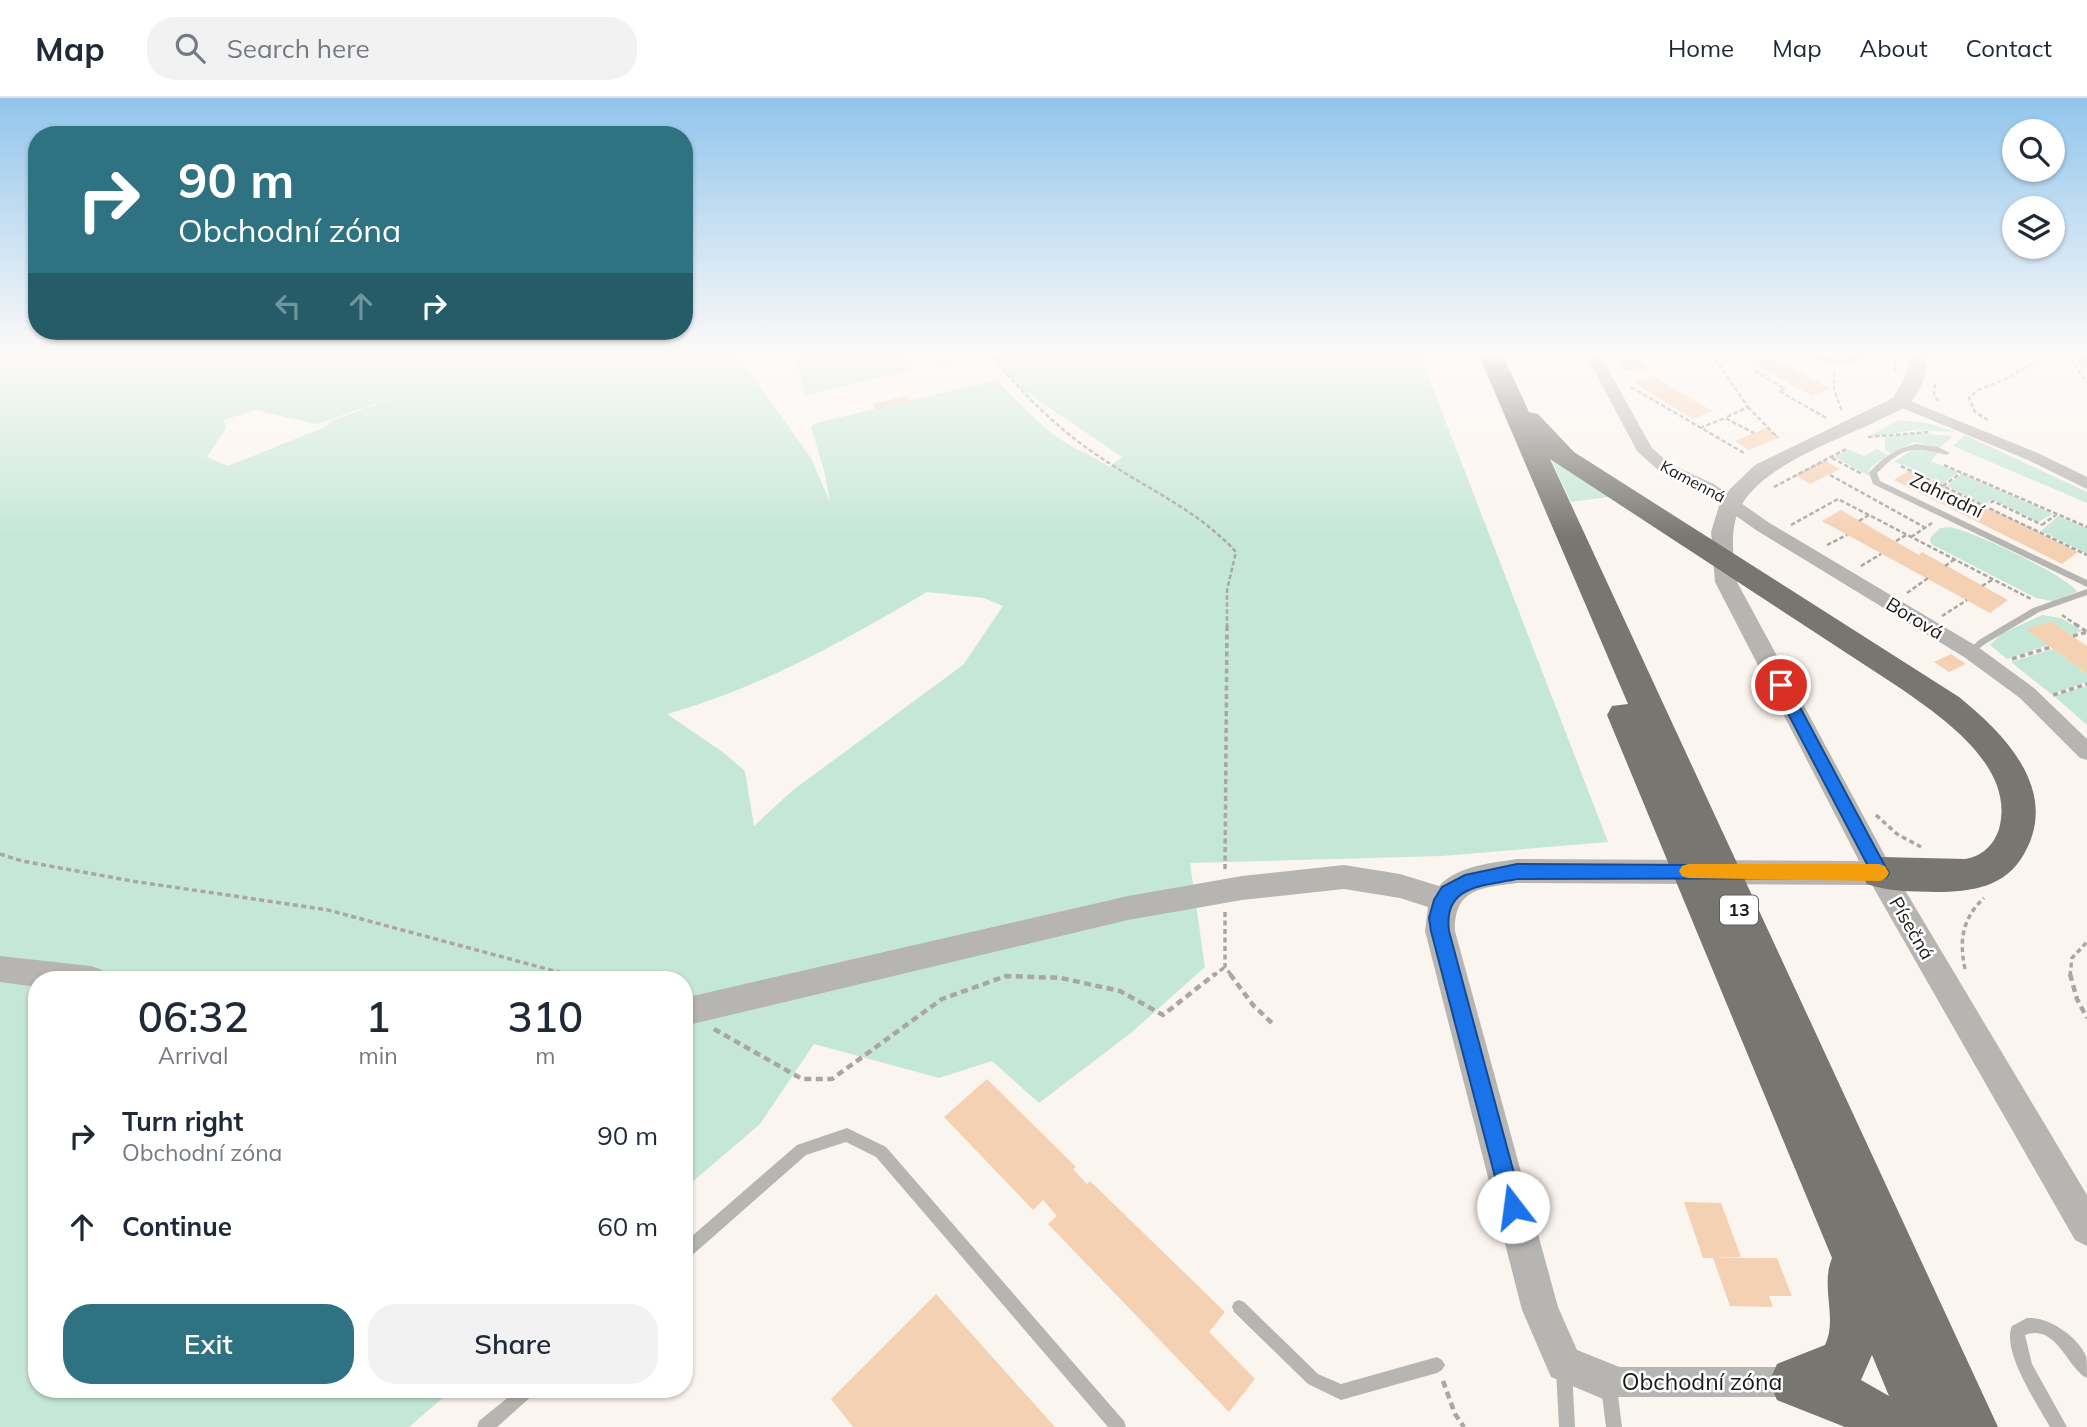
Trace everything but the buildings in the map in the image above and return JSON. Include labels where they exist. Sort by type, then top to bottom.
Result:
[{"type":"highway","name":"13","points":[[1496,415],[1928,1427]]},
{"type":"highway","name":"13","points":[[1518,415],[1578,556],[1972,1427]]},
{"type":"highway","points":[[1527,415],[1556,451],[1940,701],[1980,734],[2003,764],[2014,786],[2020,808],[2017,835],[2003,857],[1978,872],[1958,875],[1880,873]]},
{"type":"highway","points":[[1578,556],[1576,519],[1590,506],[1608,502],[1647,511]]},
{"type":"highway","points":[[1795,1382],[1842,1364],[1856,1335],[1855,1292],[1842,1223]]},
{"type":"highway","points":[[1795,1382],[1860,1406],[1887,1427]]},
{"type":"street","name":"Kamenná","points":[[1626,415],[1645,451],[1664,467],[1708,488],[1729,503],[1743,484],[1762,469],[1873,415]]},
{"type":"street","points":[[1932,415],[2034,457],[2087,484]]},
{"type":"street","name":"Borová","points":[[1729,503],[1762,526],[1971,652],[2027,693],[2087,752]]},
{"type":"street","name":"Písečná","points":[[1729,503],[1721,543],[1726,582],[1880,873],[2087,1228]]},
{"type":"street","points":[[1564,1364],[1540,1310],[1457,1001],[1438,918],[1443,900],[1449,892],[1465,883],[1500,874],[1617,871],[1880,873]]},
{"type":"street","points":[[696,1019],[1128,908],[1242,888],[1344,877],[1400,886],[1443,900]]},
{"type":"street","points":[[0,969],[28,972]]},
{"type":"street","name":"Obchodní zóna","points":[[1564,1364],[1608,1382],[1795,1382]]},
{"type":"lane","name":"Zahradní","points":[[1887,461],[1916,444],[1945,452]]},
{"type":"lane","points":[[1876,482],[1873,473],[1887,461]]},
{"type":"lane","name":"Zahradní","points":[[1876,482],[1943,517],[2087,584]]},
{"type":"lane","points":[[1971,652],[1982,642],[2036,610],[2049,608],[2087,592]]},
{"type":"lane","points":[[693,1245],[802,1150],[847,1135],[881,1152],[1118,1427]]},
{"type":"lane","points":[[1239,1307],[1313,1380],[1341,1392],[1437,1364]]},
{"type":"lane","points":[[2059,1427],[2028,1370],[2017,1341],[2017,1331],[2034,1325],[2044,1328],[2072,1348],[2087,1370]]},
{"type":"lane","points":[[1935,1343],[1987,1427]]},
{"type":"lane","points":[[1564,1364],[1567,1427]]},
{"type":"lane","points":[[1608,1382],[1614,1427]]},
{"type":"lane","points":[[485,1427],[518,1398]]},
{"type":"path","points":[[1050,415],[1092,452],[1223,535],[1236,552],[1227,590],[1225,870]]},
{"type":"path","points":[[1678,415],[1744,453]]},
{"type":"path","points":[[1700,428],[1731,415]]},
{"type":"path","points":[[1756,415],[1778,438]]},
{"type":"path","points":[[1821,415],[1830,420],[1837,419]]},
{"type":"path","points":[[1980,415],[1994,424]]},
{"type":"path","points":[[1725,418],[1754,433]]},
{"type":"path","points":[[1762,526],[1767,519],[1758,511],[1758,498],[1846,449]]},
{"type":"path","points":[[1945,452],[1933,460],[2087,527]]},
{"type":"path","points":[[1832,457],[1876,482]]},
{"type":"path","points":[[1887,461],[1910,468],[2087,555]]},
{"type":"path","points":[[1943,486],[1962,473]]},
{"type":"path","points":[[1830,475],[1924,527]]},
{"type":"path","points":[[1838,499],[2049,608],[2087,632]]},
{"type":"path","points":[[1985,507],[1993,501],[2042,525]]},
{"type":"path","points":[[2035,530],[2057,514]]},
{"type":"path","points":[[1859,521],[1869,515]]},
{"type":"path","points":[[1896,541],[1943,517]]},
{"type":"path","points":[[1825,546],[1847,535]]},
{"type":"path","points":[[1859,567],[1881,554]]},
{"type":"path","points":[[1945,566],[1955,559]]},
{"type":"path","points":[[1904,595],[1928,578]]},
{"type":"path","points":[[1982,586],[1993,579]]},
{"type":"path","points":[[1940,618],[1967,600]]},
{"type":"path","points":[[2073,636],[2087,632]]},
{"type":"path","points":[[2007,661],[2051,647]]},
{"type":"path","points":[[2051,696],[2087,684]]},
{"type":"path","points":[[1868,807],[1891,829],[1924,849]]},
{"type":"path","points":[[0,854],[22,861],[132,881],[328,910],[554,971]]},
{"type":"path","points":[[1965,971],[1960,941],[1961,927],[1969,911],[1990,895]]},
{"type":"path","points":[[1225,911],[1225,967],[1253,1005],[1274,1025]]},
{"type":"path","points":[[2087,942],[2073,956],[2068,974],[2076,1000],[2087,1017]]},
{"type":"path","points":[[696,1019],[802,1079],[832,1079],[942,999],[1006,976],[1061,978],[1120,992],[1163,1015],[1225,967]]},
{"type":"path","points":[[1437,1364],[1455,1414],[1464,1427]]},
{"type":"green space","points":[[0,415],[239,415],[224,420],[226,428],[207,457],[228,466],[325,427],[331,421],[347,415],[780,415],[811,458],[830,502],[811,427],[816,423],[849,415],[1032,415],[1071,446],[1109,467],[1122,457],[1060,415],[1443,415],[1608,842],[1442,856],[1190,863],[1205,967],[1132,1032],[1039,1103],[992,1061],[939,1078],[814,1044],[760,1124],[693,1181],[693,971],[28,971],[28,1398],[443,1398],[409,1427],[0,1427]],"holes":[[[927,592],[984,598],[1003,606],[963,665],[793,790],[754,826],[745,771],[724,753],[667,714],[735,691],[801,662]]]},
{"type":"green space","points":[[277,415],[343,415],[317,424]]},
{"type":"green space","points":[[1899,420],[1927,423],[1956,432],[1915,430],[1868,437]]},
{"type":"green space","points":[[1916,433],[1954,436],[1939,448],[1914,442],[1891,453],[1885,450],[1885,437]]},
{"type":"green space","points":[[1965,435],[2087,492],[2087,503],[1953,446]]},
{"type":"green space","points":[[1916,447],[1939,452],[1931,461],[1958,472],[1943,484],[1894,462]]},
{"type":"green space","points":[[1848,449],[1864,456],[1877,449],[1888,455],[1870,468],[1869,476],[1835,457]]},
{"type":"green space","points":[[1552,461],[1556,461],[1608,497],[1571,502]]},
{"type":"green space","points":[[1962,474],[2052,514],[2038,522],[1992,499],[1984,505],[1947,486]]},
{"type":"green space","points":[[2058,516],[2087,528],[2087,554],[2041,531]]},
{"type":"green space","points":[[1950,527],[2018,555],[2058,576],[2077,592],[2053,601],[2036,598],[1931,544],[1930,538],[1940,528]]},
{"type":"green space","points":[[2042,615],[2061,618],[2082,631],[2071,635],[2051,621],[2027,629],[2048,645],[2007,659],[1990,645],[2001,634]]},
{"type":"green space","points":[[2053,649],[2087,674],[2087,682],[2051,694],[2011,662]]},
{"type":"green space","points":[[2087,686],[2087,725],[2054,696]]},
{"type":"slow traffic","points":[[1688,871],[1880,873],[1879,871]]},
{"type":"route","points":[[1513,1207],[1440,931],[1438,918],[1443,900],[1449,892],[1465,883],[1482,877],[1517,872],[1880,873],[1781,685]]}]
